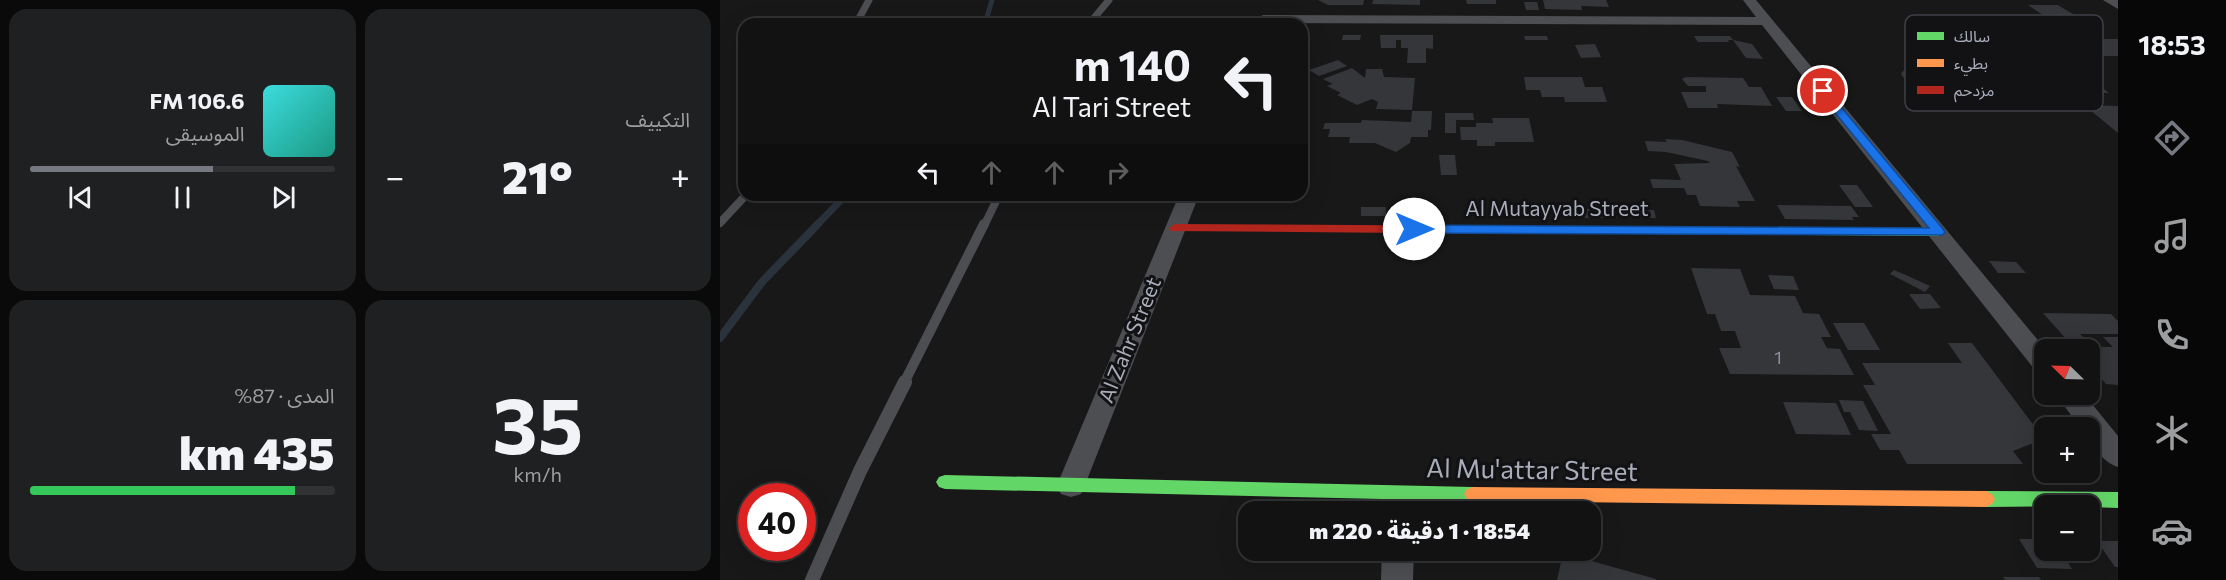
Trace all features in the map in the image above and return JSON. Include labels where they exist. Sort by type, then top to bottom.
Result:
[{"type":"street","points":[[1749,0],[2034,352]]},
{"type":"street","points":[[2109,0],[2118,5]]},
{"type":"street","points":[[1264,17],[1765,21]]},
{"type":"street","name":"Al Zahr Street","points":[[1071,485],[1186,201]]},
{"type":"street","name":"Al Mutayyab Street","points":[[1175,228],[1938,232]]},
{"type":"street","points":[[2078,405],[2118,456]]},
{"type":"street","name":"Al Mu'attar Street","points":[[945,482],[1071,485],[1380,501]]},
{"type":"street","name":"Al Mu'attar Street","points":[[1601,501],[2118,500]]},
{"type":"street","points":[[1397,580],[1398,561]]},
{"type":"lane","points":[[859,18],[869,0]]},
{"type":"lane","points":[[1094,18],[1108,0]]},
{"type":"lane","points":[[720,223],[740,201]]},
{"type":"lane","points":[[812,580],[860,471],[996,201]]},
{"type":"building","points":[[1318,0],[1364,0],[1363,5],[1328,5]]},
{"type":"building","points":[[1373,0],[1420,0],[1420,5],[1372,4]]},
{"type":"building","points":[[1466,0],[1496,0],[1496,4],[1467,4]]},
{"type":"building","points":[[1543,0],[1606,0],[1609,7],[1581,6],[1582,10],[1545,9]]},
{"type":"building","points":[[1524,2],[1537,2],[1539,10],[1526,10]]},
{"type":"building","points":[[2028,5],[2058,5],[2074,15],[2043,15]]},
{"type":"building","points":[[1343,35],[1361,35],[1360,40],[1342,40]]},
{"type":"building","points":[[1380,35],[1433,35],[1433,49],[1426,48],[1426,63],[1407,63],[1408,48],[1401,48],[1401,40],[1396,40],[1396,48],[1381,48]]},
{"type":"building","points":[[1524,36],[1547,36],[1548,40],[1525,40]]},
{"type":"building","points":[[1694,36],[1730,36],[1733,40],[1698,42]]},
{"type":"building","points":[[2103,39],[2118,39],[2118,56],[2103,56]]},
{"type":"building","points":[[1733,40],[1752,44],[1763,59],[1746,58]]},
{"type":"building","points":[[1595,44],[1601,57],[1581,58],[1575,45]]},
{"type":"building","points":[[1338,60],[1347,66],[1319,76],[1309,70]]},
{"type":"building","points":[[1352,68],[1365,78],[1366,69],[1382,69],[1384,77],[1415,78],[1412,110],[1376,109],[1378,102],[1372,99],[1357,105],[1337,95],[1341,93],[1327,86],[1333,84],[1323,79]]},
{"type":"building","points":[[1524,77],[1582,77],[1585,87],[1602,87],[1607,102],[1565,102],[1564,97],[1542,97],[1540,90],[1526,90]]},
{"type":"building","points":[[1686,77],[1743,78],[1749,87],[1761,87],[1772,106],[1717,104],[1718,108],[1688,108],[1681,92],[1706,92],[1706,86],[1688,86],[1682,79]]},
{"type":"building","points":[[1776,97],[1792,97],[1802,111],[1786,111]]},
{"type":"building","points":[[2103,106],[2118,106],[2118,133],[2091,111],[2103,111]]},
{"type":"building","points":[[1412,111],[1432,111],[1431,130],[1428,130],[1428,137],[1411,137],[1410,143],[1396,152],[1375,143],[1349,143],[1350,137],[1328,137],[1330,129],[1323,129],[1325,123],[1361,123],[1362,120],[1411,122]]},
{"type":"building","points":[[1445,113],[1473,113],[1474,120],[1456,120],[1456,133],[1445,133]]},
{"type":"building","points":[[1492,118],[1529,118],[1534,142],[1495,142],[1495,146],[1477,146],[1477,140],[1461,140],[1460,127],[1476,127],[1476,123],[1493,123]]},
{"type":"building","points":[[1665,139],[1682,140],[1732,152],[1740,167],[1736,166],[1755,201],[1737,201],[1740,207],[1700,206],[1696,195],[1687,195],[1684,188],[1653,188],[1650,179],[1681,180],[1674,164],[1710,163],[1666,152],[1648,151],[1645,141],[1667,142]]},
{"type":"building","points":[[1439,155],[1455,155],[1457,175],[1441,175]]},
{"type":"building","points":[[1839,185],[1857,185],[1873,207],[1855,207]]},
{"type":"building","points":[[1777,205],[1851,206],[1859,217],[1852,217],[1854,220],[1785,219]]},
{"type":"building","points":[[1361,207],[1386,207],[1386,216],[1361,216]]},
{"type":"building","points":[[1582,209],[1614,209],[1617,218],[1585,218]]},
{"type":"building","points":[[1654,210],[1656,218],[1623,218],[1620,211]]},
{"type":"building","points":[[1989,261],[2016,262],[2026,273],[1998,273]]},
{"type":"building","points":[[1691,268],[1740,269],[1750,295],[1795,296],[1803,313],[1819,314],[1831,337],[1821,337],[1827,348],[1840,349],[1854,375],[1730,374],[1719,348],[1741,348],[1735,331],[1721,331],[1715,314],[1707,314]]},
{"type":"building","points":[[1894,270],[1930,286],[1925,292],[1890,274]]},
{"type":"building","points":[[1768,275],[1793,276],[1799,290],[1774,289]]},
{"type":"building","points":[[1909,294],[1930,294],[1941,308],[1920,309]]},
{"type":"building","points":[[2043,313],[2111,314],[2118,321],[2118,334],[2080,334],[2085,339],[2066,339]]},
{"type":"building","points":[[1833,323],[1864,323],[1880,350],[1848,350]]},
{"type":"building","points":[[2103,337],[2118,337],[2118,385],[2106,384],[2100,377],[2100,347],[2113,347]]},
{"type":"building","points":[[1948,343],[1972,343],[2034,426],[2034,443],[2013,451],[2023,464],[1907,464],[1899,450],[1880,450],[1871,434],[1891,434],[1863,385],[1875,385],[1862,363],[1962,363]]},
{"type":"building","points":[[1839,400],[1863,401],[1878,431],[1859,430],[1850,412],[1844,412]]},
{"type":"building","points":[[1783,402],[1836,403],[1851,435],[1796,434]]},
{"type":"building","points":[[2019,539],[2034,539],[2034,561],[2067,561],[2072,569],[2037,568]]},
{"type":"building","points":[[2100,541],[2118,541],[2118,567],[2115,567],[2100,545]]},
{"type":"building","points":[[1561,561],[1592,561],[1656,579],[1656,580],[1557,580]]},
{"type":"building","points":[[2003,577],[2039,577],[2041,580],[2005,580]]},
{"type":"waterway","points":[[987,18],[992,0]]},
{"type":"waterway","points":[[816,226],[840,201]]},
{"type":"waterway","points":[[720,338],[762,282],[818,224]]},
{"type":"traffic: fast","points":[[1518,230],[1938,232]]},
{"type":"traffic: fast","points":[[945,482],[1473,494]]},
{"type":"traffic: fast","points":[[1986,499],[2118,500]]},
{"type":"traffic: slow","points":[[1473,494],[1986,499]]},
{"type":"traffic: jam","points":[[1175,228],[1518,230]]},
{"type":"route","points":[[1414,229],[1938,232],[1823,91]]}]
